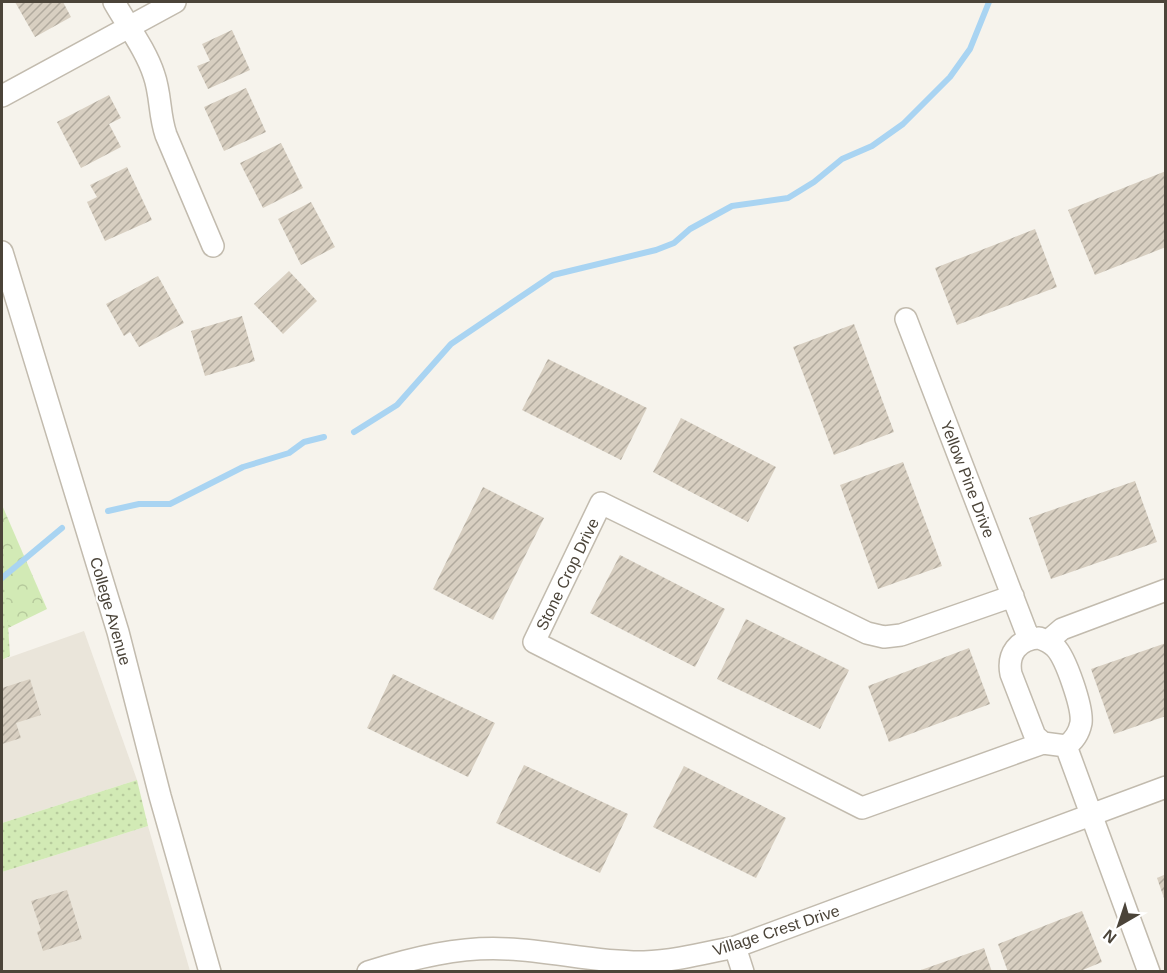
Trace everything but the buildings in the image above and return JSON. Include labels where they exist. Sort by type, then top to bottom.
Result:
[{"type":"street","points":[[114,2],[153,72],[166,135],[213,246]]},
{"type":"street","points":[[2,96],[175,2]]},
{"type":"street","name":"College Avenue","points":[[2,252],[118,632],[160,796],[210,972]]},
{"type":"street","name":"Yellow Pine Drive","points":[[906,319],[1013,596],[1038,640],[1062,657],[1081,711],[1079,731],[1074,740],[1066,746]]},
{"type":"street","name":"Stone Crop Drive","points":[[1013,596],[902,635],[884,637],[867,633],[601,503],[534,642],[862,808],[1043,743]]},
{"type":"street","points":[[1149,972],[1093,814],[1066,746],[1043,743],[1030,728],[1009,664],[1012,653],[1062,628],[1166,590]]},
{"type":"street","name":"Village Crest Drive","points":[[368,972],[407,959],[460,950],[506,948],[606,961],[646,962],[735,947],[1166,787]]},
{"type":"street","points":[[735,947],[744,972]]},
{"type":"shaded area","points":[[84,631],[137,780],[2,823],[2,660]]},
{"type":"shaded area","points":[[148,826],[190,971],[2,971],[2,872]]},
{"type":"green space","points":[[2,505],[47,609],[2,631]]},
{"type":"green space","points":[[2,531],[10,656],[2,660]]},
{"type":"green space","points":[[137,780],[148,826],[2,872],[2,823]]},
{"type":"waterway","points":[[354,432],[397,405],[451,344],[553,275],[656,250],[674,243],[690,229],[732,206],[788,198],[814,182],[842,159],[872,146],[903,124],[950,77],[970,49],[989,2]]},
{"type":"waterway","points":[[108,511],[139,504],[170,504],[243,467],[289,453],[304,442],[324,437]]},
{"type":"waterway","points":[[2,578],[62,528]]}]
